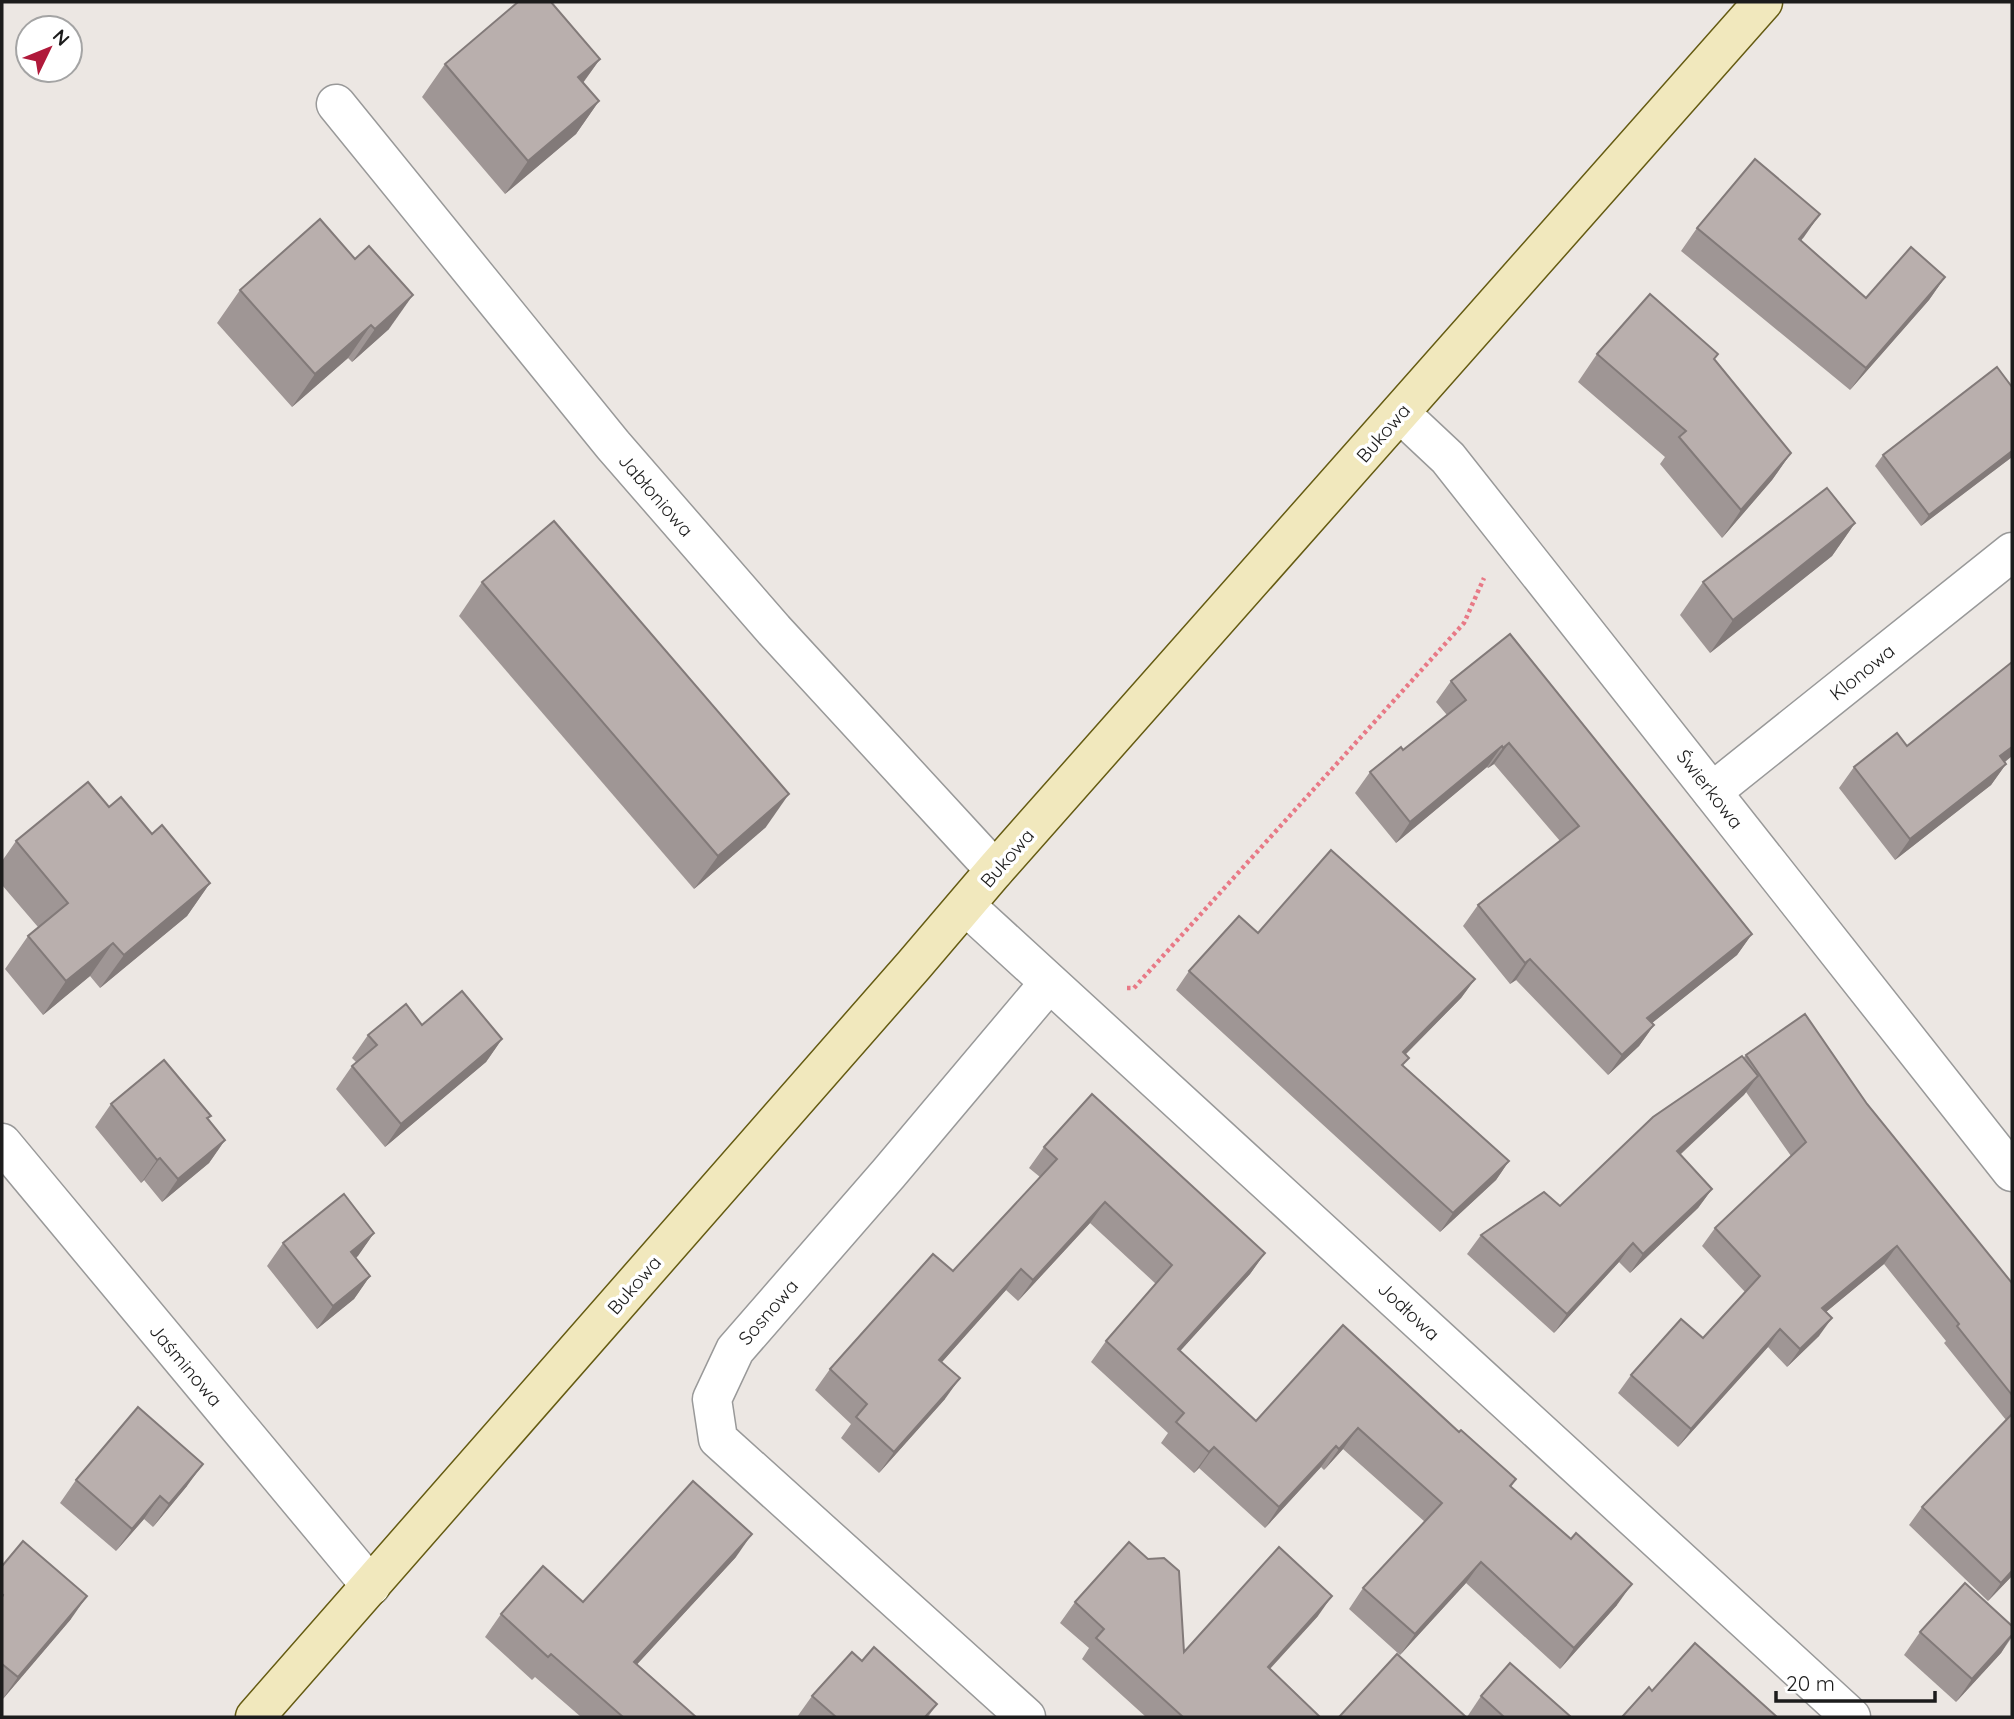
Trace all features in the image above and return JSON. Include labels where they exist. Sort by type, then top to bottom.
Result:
[{"type":"main road","name":"Bukowa","points":[[255,1717],[995,870],[1763,2]]},
{"type":"street","name":"Jabłoniowa","points":[[336,104],[613,445],[774,630],[995,870]]},
{"type":"street","name":"Świerkowa","points":[[1400,413],[1448,458],[2012,1172]]},
{"type":"street","name":"Klonowa","points":[[1712,792],[2012,552]]},
{"type":"street","name":"Jodłowa","points":[[966,906],[1851,1717]]},
{"type":"street","name":"Sosnowa","points":[[1026,1717],[718,1439],[712,1399],[735,1350],[1049,983]]},
{"type":"street","name":"Jaśminowa","points":[[2,1143],[371,1586]]},
{"type":"path","points":[[1120,988],[1134,988],[1464,623],[1487,571],[1517,546]]},
{"type":"building","points":[[518,2],[551,2],[600,59],[578,77],[599,101],[528,161],[445,64]]},
{"type":"building","points":[[1755,159],[1820,214],[1799,239],[1866,298],[1911,247],[1945,277],[1866,368],[1697,228]]},
{"type":"building","points":[[320,219],[355,259],[369,246],[413,295],[375,329],[371,325],[315,374],[240,290]]},
{"type":"building","points":[[1650,294],[1718,354],[1714,359],[1791,453],[1741,510],[1679,437],[1686,431],[1597,354]]},
{"type":"building","points":[[1997,367],[2012,387],[2012,451],[1929,515],[1883,455]]},
{"type":"building","points":[[1827,488],[1855,523],[1733,620],[1703,582]]},
{"type":"building","points":[[554,521],[789,794],[718,856],[482,582]]},
{"type":"building","points":[[1510,634],[1752,934],[1647,1018],[1654,1025],[1622,1055],[1530,959],[1525,963],[1478,905],[1579,826],[1509,743],[1410,822],[1370,772],[1401,747],[1403,750],[1466,700],[1451,681]]},
{"type":"building","points":[[2012,662],[2012,747],[2000,756],[2006,764],[1910,839],[1854,767],[1897,733],[1907,746]]},
{"type":"building","points":[[88,782],[109,807],[121,797],[152,834],[162,825],[210,883],[124,955],[113,943],[66,981],[28,936],[68,903],[16,841]]},
{"type":"building","points":[[1331,850],[1475,979],[1403,1052],[1409,1058],[1402,1065],[1509,1161],[1453,1213],[1189,971],[1239,916],[1258,933]]},
{"type":"building","points":[[462,991],[502,1039],[401,1124],[352,1066],[377,1045],[368,1035],[406,1004],[422,1025]]},
{"type":"building","points":[[1805,1014],[1867,1104],[2012,1283],[2012,1395],[1897,1246],[1822,1308],[1832,1318],[1800,1349],[1780,1329],[1691,1429],[1631,1375],[1681,1319],[1703,1338],[1760,1276],[1715,1228],[1806,1142],[1746,1055]]},
{"type":"building","points":[[1742,1056],[1758,1076],[1677,1151],[1712,1189],[1643,1254],[1633,1243],[1567,1314],[1481,1235],[1544,1192],[1560,1206],[1653,1117]]},
{"type":"building","points":[[164,1060],[211,1116],[207,1118],[225,1140],[178,1179],[160,1158],[157,1160],[111,1104]]},
{"type":"building","points":[[1092,1094],[1265,1253],[1178,1349],[1256,1421],[1343,1325],[1459,1432],[1461,1430],[1516,1479],[1510,1486],[1571,1539],[1576,1533],[1632,1584],[1574,1648],[1481,1562],[1415,1634],[1363,1588],[1442,1503],[1358,1428],[1339,1449],[1336,1446],[1279,1507],[1214,1447],[1209,1452],[1176,1422],[1184,1413],[1106,1341],[1172,1265],[1105,1202],[1033,1280],[1021,1269],[939,1360],[960,1378],[894,1452],[856,1417],[867,1404],[830,1369],[933,1254],[953,1271],[1057,1159],[1044,1147]]},
{"type":"building","points":[[344,1194],[374,1233],[351,1252],[370,1276],[333,1306],[283,1243]]},
{"type":"building","points":[[138,1407],[203,1464],[169,1504],[160,1496],[132,1529],[76,1480]]},
{"type":"building","points":[[2012,1414],[2012,1571],[2001,1583],[1922,1507]]},
{"type":"building","points":[[693,1481],[752,1534],[634,1662],[696,1717],[623,1717],[551,1654],[548,1657],[501,1614],[543,1566],[583,1602]]},
{"type":"building","points":[[23,1541],[87,1596],[18,1677],[2,1664],[2,1566]]},
{"type":"building","points":[[1129,1542],[1148,1559],[1164,1558],[1179,1571],[1184,1652],[1279,1547],[1332,1596],[1268,1667],[1320,1717],[1183,1717],[1096,1638],[1104,1629],[1075,1602]]},
{"type":"building","points":[[1965,1583],[2012,1626],[2012,1635],[1972,1679],[1920,1632]]},
{"type":"building","points":[[1695,1643],[1777,1717],[1622,1717],[1649,1687],[1652,1691]]},
{"type":"building","points":[[874,1647],[937,1704],[925,1717],[836,1717],[812,1696],[852,1652],[862,1661]]},
{"type":"building","points":[[1397,1654],[1466,1717],[1339,1717]]},
{"type":"building","points":[[1510,1663],[1571,1717],[1504,1717],[1481,1696]]}]
